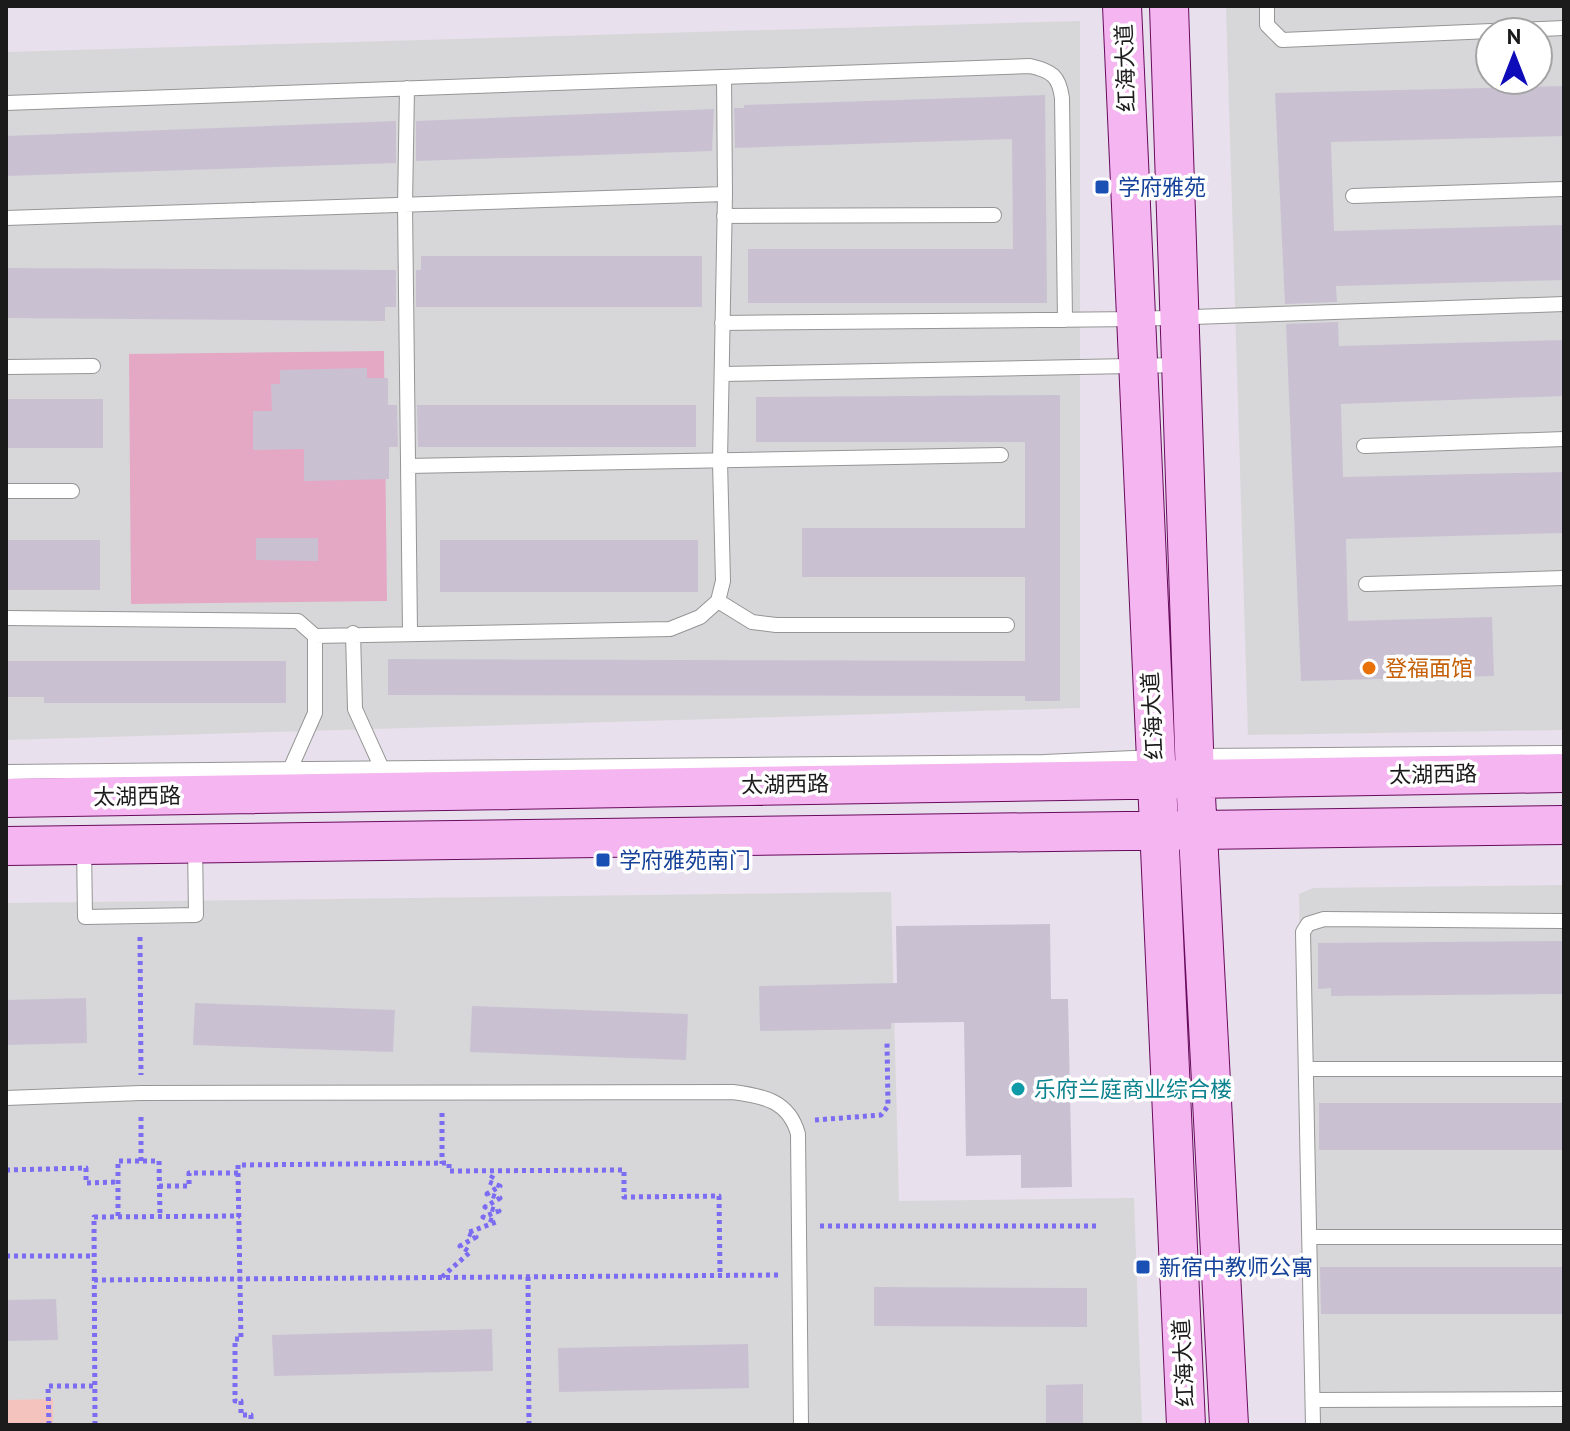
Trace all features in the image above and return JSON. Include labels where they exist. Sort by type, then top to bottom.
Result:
[{"type":"street","name":"红海大道","points":[[1122,6],[1138,365],[1175,763],[1198,831],[1229,1425]]},
{"type":"street","name":"红海大道","points":[[1169,6],[1181,365],[1175,763],[1157,832],[1186,1425]]},
{"type":"street","name":"太湖西路","points":[[6,798],[285,781],[1175,763],[1564,773]]},
{"type":"street","points":[[6,846],[1564,825]]},
{"type":"lane","points":[[1267,6],[1267,25],[1282,40],[1564,28]]},
{"type":"lane","points":[[6,103],[1030,66],[1050,70],[1060,81],[1062,98],[1065,320]]},
{"type":"lane","points":[[6,618],[298,621],[315,636],[670,629],[700,617],[718,601],[723,581],[720,461],[724,77]]},
{"type":"lane","points":[[407,88],[405,205],[410,632]]},
{"type":"lane","points":[[1353,196],[1564,189]]},
{"type":"lane","points":[[6,218],[725,194]]},
{"type":"lane","points":[[724,216],[994,215]]},
{"type":"lane","points":[[722,323],[1136,319],[1564,304]]},
{"type":"lane","points":[[722,374],[1181,365]]},
{"type":"lane","points":[[6,367],[93,366]]},
{"type":"lane","points":[[1364,446],[1564,439]]},
{"type":"lane","points":[[408,466],[1001,455]]},
{"type":"lane","points":[[6,491],[72,491]]},
{"type":"lane","points":[[1366,584],[1564,578]]},
{"type":"lane","points":[[718,601],[752,622],[776,625],[1007,625]]},
{"type":"lane","points":[[353,633],[355,709],[387,780]]},
{"type":"lane","points":[[6,772],[285,781],[315,713],[315,636]]},
{"type":"lane","points":[[1175,763],[1564,753]]},
{"type":"lane","points":[[84,845],[85,917],[196,915],[195,843]]},
{"type":"lane","points":[[1313,1425],[1303,932],[1308,924],[1324,919],[1564,921]]},
{"type":"lane","points":[[1306,1069],[1564,1069]]},
{"type":"lane","points":[[6,1098],[141,1093],[733,1092],[779,1102],[795,1120],[798,1134],[801,1425]]},
{"type":"lane","points":[[1310,1237],[1564,1237]]},
{"type":"lane","points":[[1313,1400],[1564,1399]]},
{"type":"path","points":[[139,916],[141,1161]]},
{"type":"path","points":[[795,1120],[881,1115],[888,1106],[887,1041]]},
{"type":"path","points":[[442,1093],[442,1164]]},
{"type":"path","points":[[118,1216],[118,1161],[159,1161],[160,1216]]},
{"type":"path","points":[[251,1425],[251,1415],[241,1415],[241,1401],[235,1401],[235,1339],[241,1339],[238,1165],[449,1163],[449,1171],[624,1170],[624,1197],[719,1196],[720,1275]]},
{"type":"path","points":[[6,1170],[86,1168],[86,1183],[118,1182]]},
{"type":"path","points":[[442,1277],[470,1252],[460,1246],[476,1237],[467,1233],[496,1222],[483,1217],[499,1211],[485,1207],[500,1198],[487,1194],[500,1186],[489,1182],[495,1171]]},
{"type":"path","points":[[159,1186],[189,1186],[189,1173],[238,1173]]},
{"type":"path","points":[[95,1425],[94,1217],[240,1216]]},
{"type":"path","points":[[799,1226],[1096,1226]]},
{"type":"path","points":[[6,1256],[94,1256]]},
{"type":"path","points":[[94,1280],[800,1274]]},
{"type":"path","points":[[528,1277],[529,1425]]},
{"type":"path","points":[[49,1425],[48,1386],[95,1386]]},
{"type":"shaded area","points":[[1226,6],[1564,6],[1564,730],[1248,735]]},
{"type":"shaded area","name":"学府雅苑","points":[[1080,21],[1080,708],[6,740],[6,52]]},
{"type":"shaded area","points":[[384,351],[387,601],[131,604],[129,354]]},
{"type":"shaded area","points":[[1564,885],[1564,1425],[1310,1425],[1299,894],[1313,888]]},
{"type":"shaded area","points":[[891,892],[899,1201],[1134,1198],[1142,1425],[6,1425],[6,903]]},
{"type":"shaded area","points":[[53,1399],[53,1425],[6,1425],[6,1400]]},
{"type":"building","points":[[1554,86],[1564,86],[1564,136],[1331,142],[1334,231],[1564,225],[1564,280],[1336,286],[1337,302],[1285,304],[1275,93],[1474,88],[1474,96],[1554,96]]},
{"type":"building","points":[[1045,95],[1047,303],[748,303],[748,249],[1013,249],[1012,139],[735,148],[734,108],[744,108],[744,105]]},
{"type":"building","points":[[714,109],[712,151],[416,161],[416,121]]},
{"type":"building","points":[[396,121],[396,163],[6,176],[6,136]]},
{"type":"building","points":[[421,256],[702,256],[702,307],[416,307],[416,270],[421,270]]},
{"type":"building","points":[[6,268],[396,270],[396,307],[385,307],[385,321],[6,318]]},
{"type":"building","points":[[1338,322],[1339,346],[1564,340],[1564,396],[1341,404],[1343,477],[1564,472],[1564,533],[1346,539],[1348,621],[1492,617],[1494,676],[1301,681],[1286,324]]},
{"type":"building","points":[[367,368],[367,378],[388,378],[388,405],[397,405],[398,447],[389,447],[389,479],[304,481],[304,449],[253,450],[253,411],[272,411],[271,384],[280,384],[280,370]]},
{"type":"building","points":[[1060,395],[1060,701],[1025,701],[1025,696],[388,695],[388,659],[1025,661],[1025,577],[802,577],[802,528],[1025,528],[1025,442],[756,442],[756,397]]},
{"type":"building","points":[[6,399],[103,399],[103,448],[6,448]]},
{"type":"building","points":[[417,405],[696,405],[696,447],[418,447]]},
{"type":"building","points":[[256,538],[318,538],[318,561],[256,560]]},
{"type":"building","points":[[6,540],[100,540],[100,590],[6,590]]},
{"type":"building","points":[[440,540],[698,540],[698,592],[440,592]]},
{"type":"building","points":[[6,661],[286,661],[286,703],[44,703],[44,697],[6,697]]},
{"type":"building","name":"乐府兰庭商业综合楼","points":[[1050,924],[1051,999],[1068,999],[1072,1187],[1021,1188],[1021,1155],[966,1156],[964,1022],[891,1023],[891,1029],[760,1031],[759,986],[897,983],[896,926]]},
{"type":"building","points":[[1564,941],[1564,994],[1331,996],[1331,988],[1318,989],[1318,943]]},
{"type":"building","points":[[86,998],[87,1043],[6,1045],[6,1000]]},
{"type":"building","points":[[195,1003],[395,1010],[393,1052],[193,1045]]},
{"type":"building","points":[[472,1006],[688,1014],[686,1060],[470,1052]]},
{"type":"building","points":[[1319,1103],[1564,1103],[1564,1150],[1319,1150]]},
{"type":"building","points":[[1320,1267],[1564,1267],[1564,1314],[1321,1314]]},
{"type":"building","points":[[874,1287],[1087,1288],[1087,1327],[874,1326]]},
{"type":"building","points":[[56,1299],[58,1340],[6,1341],[6,1300]]},
{"type":"building","points":[[492,1329],[493,1371],[274,1376],[272,1335]]},
{"type":"building","points":[[748,1344],[749,1388],[559,1392],[558,1348]]},
{"type":"building","points":[[1083,1384],[1083,1425],[1046,1425],[1046,1385]]},
{"type":"place","name":"学府雅苑","points":[[1102,187]]},
{"type":"place","name":"登福面馆","points":[[1369,668]]},
{"type":"place","name":"学府雅苑南门","points":[[603,860]]},
{"type":"place","name":"乐府兰庭商业综合楼","points":[[1018,1089]]},
{"type":"place","name":"新宿中教师公寓","points":[[1143,1267]]}]
